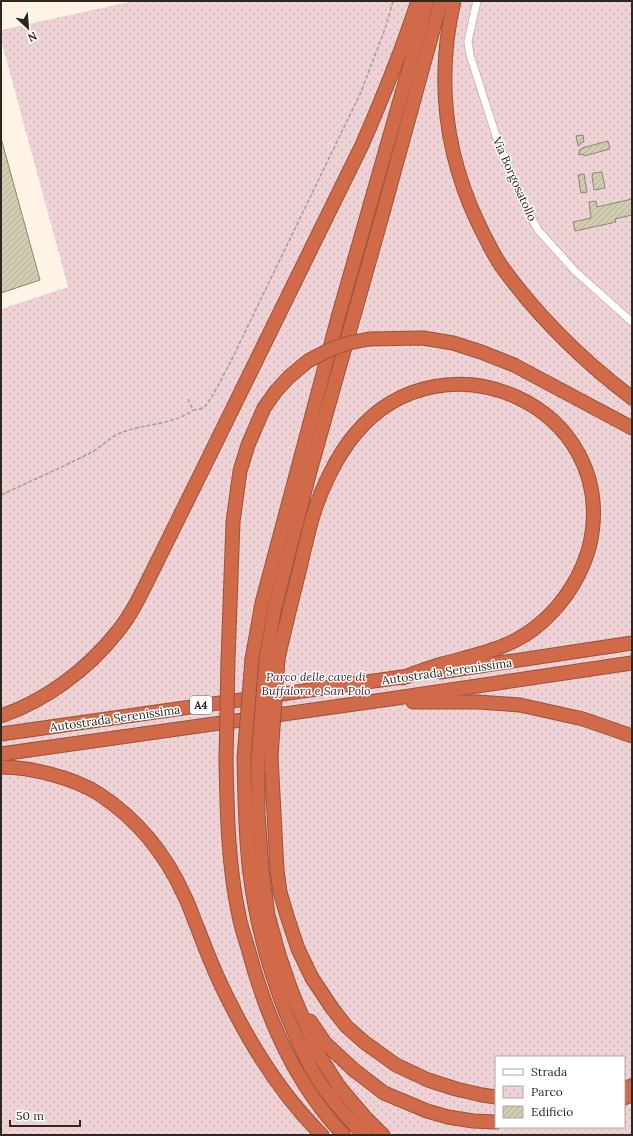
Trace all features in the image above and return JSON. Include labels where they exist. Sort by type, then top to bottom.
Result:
[{"type":"highway","points":[[1,716],[36,700],[60,686],[81,670],[101,652],[135,604],[193,490],[362,145],[404,43],[418,1]]},
{"type":"highway","points":[[365,1135],[351,1122],[329,1096],[311,1067],[292,1026],[268,960],[257,917],[250,873],[244,758],[252,659],[262,603],[337,322],[427,1]]},
{"type":"highway","points":[[384,1135],[364,1116],[340,1088],[317,1052],[291,990],[279,956],[268,915],[262,870],[258,813],[265,756],[275,606],[308,479],[441,1]]},
{"type":"highway","points":[[454,1],[446,43],[445,80],[447,121],[458,173],[469,203],[501,266],[545,320],[568,344],[605,377],[632,398]]},
{"type":"highway","points":[[344,1135],[318,1104],[297,1073],[277,1033],[262,996],[252,965],[239,917],[233,875],[227,814],[226,760],[228,660],[233,522],[240,471],[248,445],[264,408],[276,391],[289,377],[308,361],[328,350],[349,343],[369,339],[423,338],[453,343],[481,352],[514,365],[632,428]]},
{"type":"highway","points":[[272,659],[290,608],[312,518],[326,483],[341,454],[355,434],[373,415],[392,402],[415,391],[435,386],[456,384],[496,388],[516,396],[536,407],[552,420],[571,442],[584,464],[590,483],[593,501],[592,531],[588,551],[576,580],[556,609],[530,632],[515,641],[496,649],[439,665],[402,678]]},
{"type":"highway","name":"Autostrada Serenissima","points":[[1,734],[402,678],[632,643]]},
{"type":"highway","name":"Autostrada Serenissima","points":[[1,754],[632,663]]},
{"type":"highway","points":[[383,700],[412,702],[478,702],[520,705],[583,719],[632,736]]},
{"type":"highway","points":[[265,756],[280,892],[298,949],[312,978],[332,1008],[346,1026],[364,1042],[396,1065],[428,1080],[449,1087],[495,1097]]},
{"type":"highway","points":[[1,767],[14,767],[44,773],[79,784],[99,794],[118,808],[158,849],[169,865],[185,895],[208,955],[229,1001],[253,1044],[294,1103],[322,1135]]},
{"type":"highway","points":[[291,990],[325,1043],[354,1070],[384,1092],[408,1104],[434,1113],[473,1121],[495,1122]]},
{"type":"street","name":"Via Borgosatollo","points":[[477,1],[470,26],[468,41],[470,55],[499,145],[523,202],[538,230],[552,247],[575,271],[632,322]]},
{"type":"path","points":[[1,495],[92,452],[118,434],[173,420],[187,415],[193,410],[197,410],[204,406],[230,363],[360,92],[385,29],[393,1]]},
{"type":"path","points":[[188,399],[193,410]]},
{"type":"green space","name":"Parco delle cave di Buffalora e San Polo","points":[[133,1],[632,1],[632,1135],[1,1135],[1,309],[68,287],[1,40],[1,30]]},
{"type":"building","points":[[583,135],[584,142],[580,143],[578,146],[576,136]]},
{"type":"building","points":[[1,138],[40,280],[1,293]]},
{"type":"building","points":[[608,141],[610,149],[584,156],[583,154],[579,155],[579,150],[582,148]]},
{"type":"building","points":[[602,172],[605,188],[594,190],[593,173]]},
{"type":"building","points":[[584,174],[587,192],[581,193],[578,175]]},
{"type":"building","points":[[632,199],[632,215],[615,219],[616,222],[575,231],[573,222],[591,218],[589,202],[596,201],[597,207]]}]
